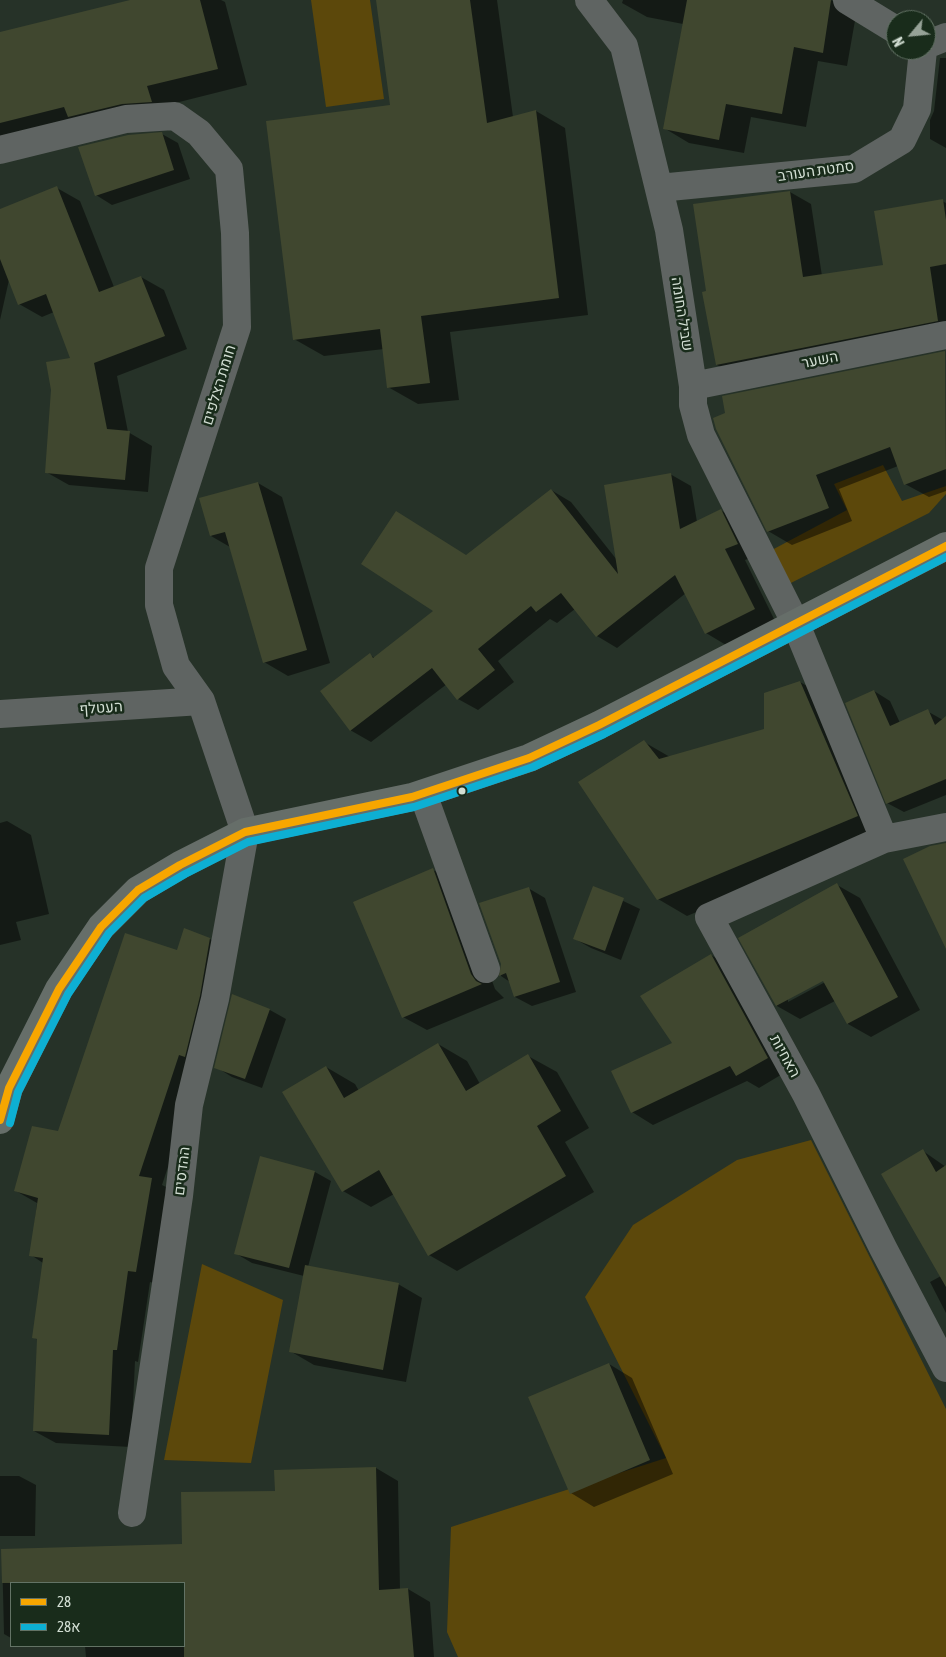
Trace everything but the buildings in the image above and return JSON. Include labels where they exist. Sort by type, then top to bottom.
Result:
[{"type":"main road","points":[[0,1120],[9,1088],[58,989],[101,926],[138,890],[180,865],[245,832],[423,794],[529,758],[599,725],[795,622],[946,546]]},
{"type":"street","name":"שביל החומה","points":[[589,0],[624,46],[669,230],[693,386],[693,405],[701,434],[795,622]]},
{"type":"street","points":[[847,0],[886,24]]},
{"type":"street","name":"סמטת העורב","points":[[659,188],[854,169],[902,140],[917,109],[921,60]]},
{"type":"street","name":"חומת הצלפים","points":[[0,150],[126,119],[175,116],[199,133],[230,169],[235,233],[237,327],[160,568],[159,605],[176,666],[201,701],[245,832]]},
{"type":"street","name":"השער","points":[[693,386],[946,335]]},
{"type":"street","points":[[795,622],[884,839]]},
{"type":"street","name":"העטלף","points":[[0,714],[201,701]]},
{"type":"street","points":[[423,794],[486,969]]},
{"type":"street","name":"האחיות","points":[[946,827],[884,839],[709,917],[806,1094],[883,1248],[946,1368]]},
{"type":"street","name":"ההדסים","points":[[132,1513],[179,1196],[189,1105],[215,998],[245,832]]},
{"type":"shaded area","points":[[311,0],[370,0],[384,99],[326,107]]},
{"type":"shaded area","points":[[883,465],[902,501],[946,486],[946,494],[929,513],[783,587],[770,551],[847,510],[834,484]]},
{"type":"shaded area","points":[[811,1140],[946,1409],[946,1657],[458,1657],[447,1632],[451,1527],[666,1458],[585,1297],[633,1225],[737,1160]]},
{"type":"shaded area","points":[[202,1264],[283,1300],[251,1463],[164,1460]]},
{"type":"transit line","name":"28","points":[[0,1120],[9,1088],[59,989],[101,927],[138,890],[180,865],[245,832],[412,797],[529,758],[599,725],[946,546]]},
{"type":"transit line","name":"28א","points":[[10,1123],[18,1092],[68,994],[109,933],[144,898],[185,874],[248,842],[414,807],[533,767],[604,734],[946,557]]}]
